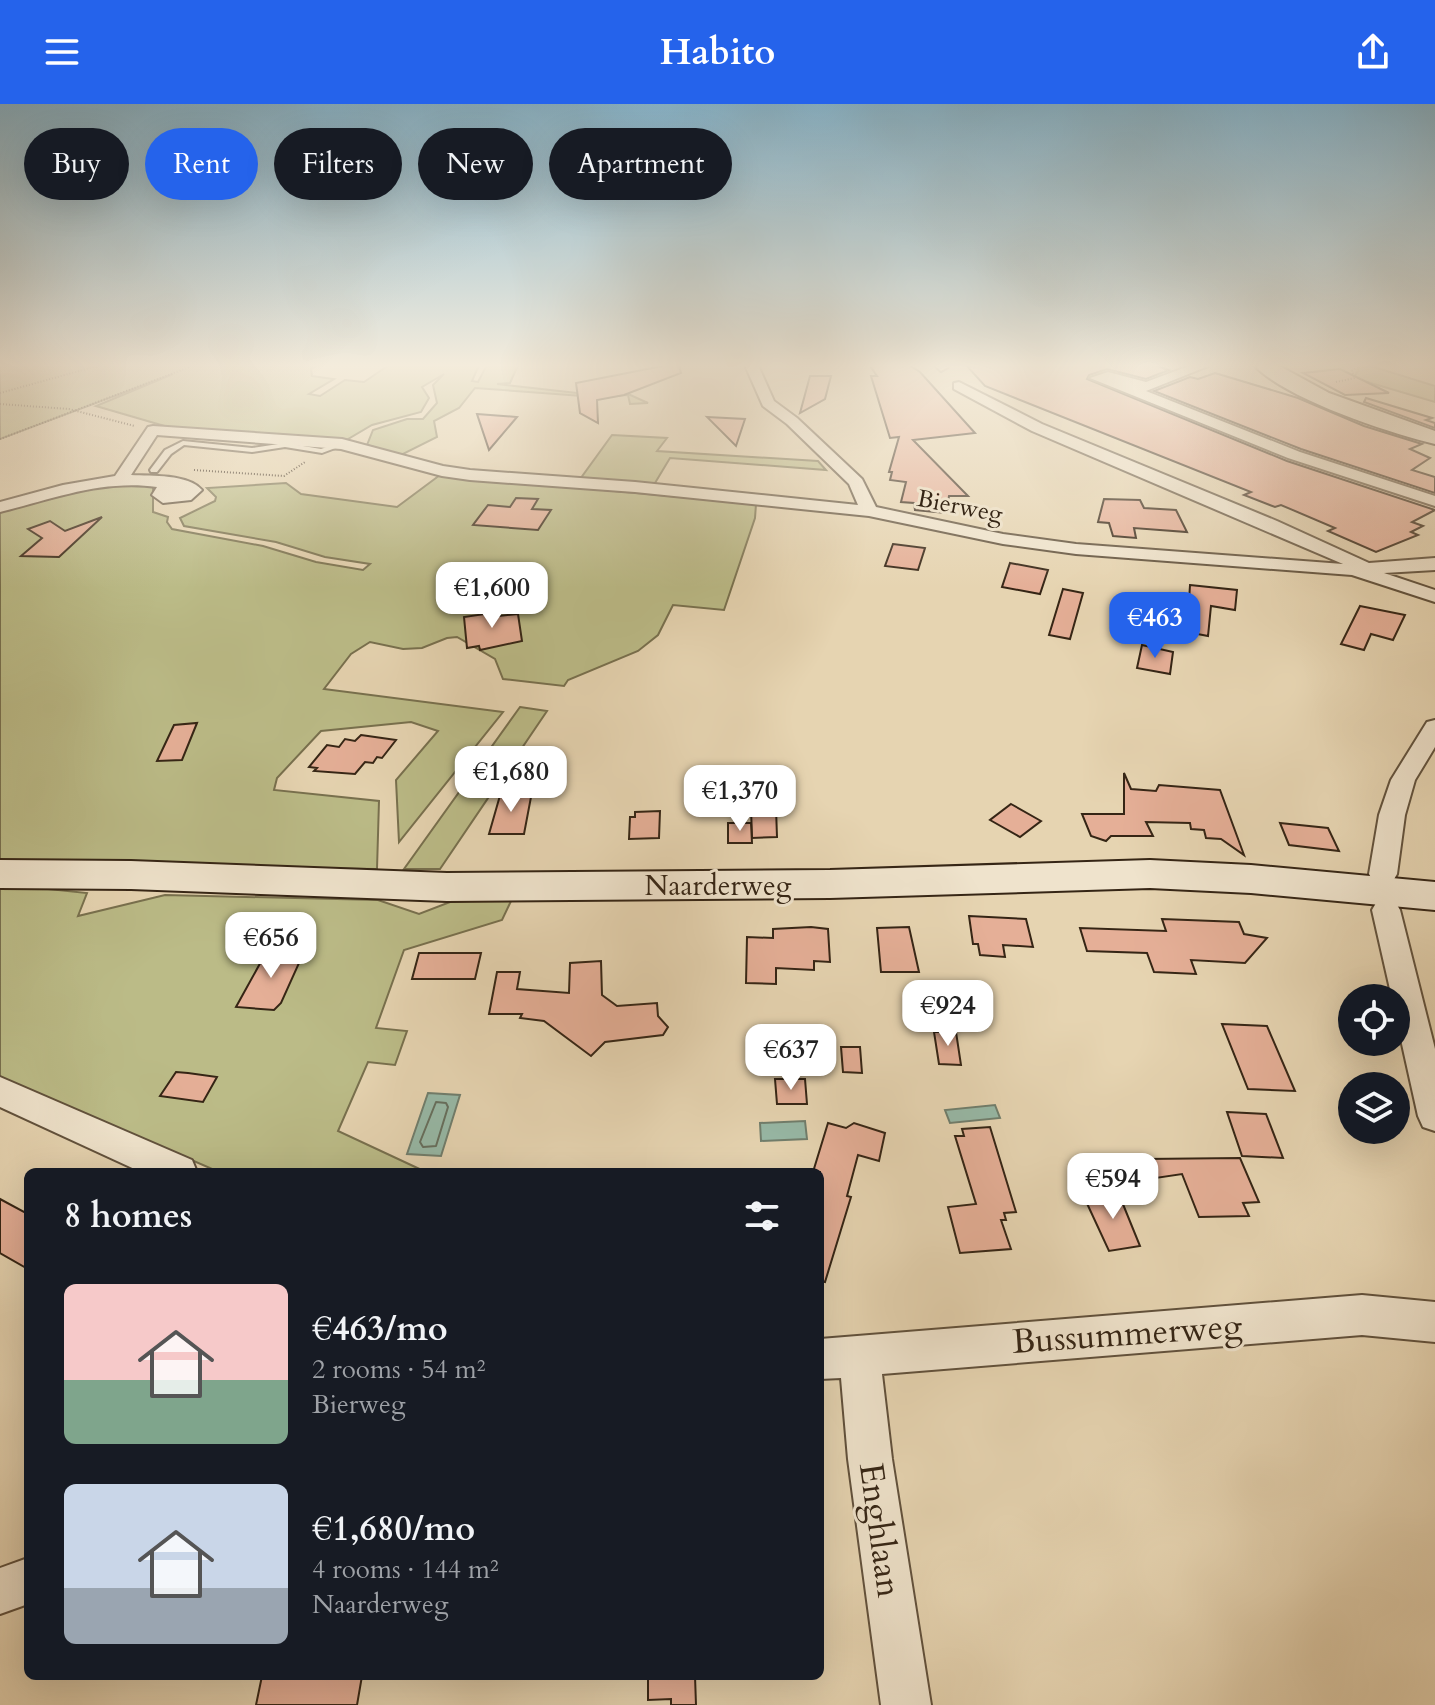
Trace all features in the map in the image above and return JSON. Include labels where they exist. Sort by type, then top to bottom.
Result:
[{"type":"main road","name":"Naarderweg","points":[[0,874],[131,875],[447,887],[830,884],[1150,874],[1251,879],[1435,896]]},
{"type":"street","points":[[121,479],[148,438]]},
{"type":"street","name":"Bierweg","points":[[257,438],[342,444],[442,471],[470,475],[635,487],[869,511],[1003,539],[1076,549],[1361,570],[1435,596]]},
{"type":"street","points":[[810,438],[856,482],[869,511]]},
{"type":"street","points":[[1062,438],[1287,530],[1361,570],[1435,564]]},
{"type":"street","points":[[1253,438],[1294,455],[1435,501]]},
{"type":"street","points":[[0,507],[158,473]]},
{"type":"street","points":[[1383,874],[1392,815],[1403,780],[1435,727]]},
{"type":"street","points":[[1386,910],[1435,1116]]},
{"type":"street","points":[[0,1091],[170,1168]]},
{"type":"street","name":"Bussummerweg","points":[[840,1356],[1362,1315],[1435,1322]]},
{"type":"street","name":"Enghlaan","points":[[840,1356],[870,1459],[906,1705]]},
{"type":"street","points":[[0,1591],[24,1582]]},
{"type":"lane","points":[[158,473],[168,452],[183,443],[252,450],[285,445],[320,451],[342,444]]},
{"type":"path","points":[[158,473],[284,476],[320,451]]},
{"type":"green space","points":[[293,438],[350,438],[343,442]]},
{"type":"green space","points":[[370,438],[436,438],[401,455],[367,445]]},
{"type":"green space","points":[[610,438],[667,438],[657,451],[818,461],[826,470],[670,458],[652,488],[578,482]]},
{"type":"green space","points":[[440,475],[756,504],[755,518],[724,610],[673,605],[658,635],[638,651],[568,680],[564,686],[503,679],[495,659],[457,637],[422,648],[403,649],[370,642],[351,654],[324,689],[503,712],[399,842],[396,780],[438,731],[411,722],[321,731],[277,778],[274,790],[379,801],[377,869],[83,866],[0,869],[0,509],[109,483],[153,485],[153,512],[168,517],[167,522],[172,529],[263,546],[316,562],[363,570],[370,564],[325,557],[276,542],[184,526],[180,518],[215,501],[216,497],[207,488],[286,483],[301,494],[397,507]]},
{"type":"green space","points":[[520,707],[547,711],[440,869],[404,869]]},
{"type":"green space","points":[[0,884],[87,893],[78,916],[165,895],[378,900],[419,914],[450,902],[512,899],[502,920],[404,950],[376,1028],[407,1031],[395,1065],[368,1062],[338,1131],[417,1168],[210,1168],[0,1077]]},
{"type":"water","points":[[428,1093],[460,1095],[441,1156],[407,1154]]},
{"type":"water","points":[[995,1105],[1000,1118],[950,1123],[945,1110]]},
{"type":"water","points":[[805,1121],[807,1139],[761,1141],[760,1123]]},
{"type":"building","points":[[485,438],[499,438],[489,450]]},
{"type":"building","points":[[728,438],[739,438],[736,446]]},
{"type":"building","points":[[899,438],[933,438],[913,440],[968,496],[949,496],[946,513],[915,510],[914,503],[901,502],[906,482],[890,480],[892,472],[889,472]]},
{"type":"building","points":[[1115,438],[1230,438],[1287,461],[1435,510],[1412,522],[1423,526],[1411,532],[1418,535],[1376,552],[1328,531],[1335,528],[1281,505],[1275,507],[1244,495],[1251,492]]},
{"type":"building","points":[[1272,438],[1402,438],[1422,444],[1410,449],[1430,458],[1412,470],[1435,477],[1435,493]]},
{"type":"building","points":[[516,498],[538,499],[532,509],[551,510],[538,530],[473,525],[488,505],[510,507]]},
{"type":"building","points":[[1104,499],[1140,500],[1144,508],[1176,510],[1187,532],[1134,528],[1136,538],[1113,536],[1109,523],[1098,522]]},
{"type":"building","points":[[102,517],[59,557],[21,556],[42,538],[28,529],[50,521],[65,531]]},
{"type":"building","points":[[893,544],[925,548],[918,570],[885,566]]},
{"type":"building","points":[[1010,563],[1048,570],[1040,594],[1002,587]]},
{"type":"building","points":[[1190,585],[1237,590],[1235,610],[1211,606],[1208,636],[1187,632]]},
{"type":"building","points":[[1063,589],[1083,593],[1070,639],[1049,635]]},
{"type":"building","points":[[1360,606],[1405,615],[1393,640],[1371,634],[1364,650],[1341,644]]},
{"type":"building","points":[[498,612],[499,616],[518,614],[522,641],[480,650],[479,646],[467,648],[464,617]]},
{"type":"building","points":[[1142,645],[1173,652],[1170,674],[1137,668]]},
{"type":"building","points":[[197,723],[182,760],[157,761],[174,725]]},
{"type":"building","points":[[361,735],[396,740],[382,758],[377,757],[373,763],[365,762],[355,774],[314,771],[317,768],[309,767],[327,745],[339,747],[345,739],[355,741]]},
{"type":"building","points":[[1124,773],[1131,789],[1156,791],[1159,785],[1220,790],[1244,855],[1221,839],[1206,838],[1204,830],[1191,829],[1190,823],[1146,822],[1153,836],[1111,836],[1106,841],[1091,836],[1082,814],[1124,814]]},
{"type":"building","points":[[501,792],[522,792],[521,797],[531,797],[524,834],[489,834]]},
{"type":"building","points":[[1011,804],[1041,821],[1020,837],[990,820]]},
{"type":"building","points":[[751,808],[776,808],[777,837],[752,838]]},
{"type":"building","points":[[660,811],[659,838],[629,839],[630,817],[635,817],[635,812]]},
{"type":"building","points":[[728,823],[751,823],[752,843],[728,843]]},
{"type":"building","points":[[1280,823],[1328,828],[1339,851],[1289,845]]},
{"type":"building","points":[[969,916],[1026,919],[1033,947],[1003,945],[1005,957],[980,955],[978,944],[973,944]]},
{"type":"building","points":[[1162,919],[1239,922],[1244,934],[1267,938],[1245,963],[1191,960],[1196,974],[1154,972],[1147,953],[1087,951],[1080,928],[1166,931]]},
{"type":"building","points":[[909,927],[919,972],[881,972],[877,928]]},
{"type":"building","points":[[773,929],[828,929],[830,962],[814,961],[814,970],[776,968],[776,984],[746,983],[747,937],[773,938]]},
{"type":"building","points":[[268,949],[304,952],[281,1003],[274,1010],[236,1007]]},
{"type":"building","points":[[419,953],[481,953],[475,979],[412,979]]},
{"type":"building","points":[[601,961],[602,995],[617,1006],[657,1003],[658,1016],[668,1027],[663,1035],[605,1042],[591,1056],[544,1021],[520,1018],[522,1014],[489,1014],[497,972],[520,972],[517,989],[569,993],[570,963]]},
{"type":"building","points":[[1222,1024],[1267,1026],[1295,1091],[1248,1089]]},
{"type":"building","points":[[934,1032],[956,1032],[961,1065],[939,1064]]},
{"type":"building","points":[[841,1047],[860,1047],[862,1073],[843,1072]]},
{"type":"building","points":[[176,1072],[217,1077],[203,1102],[160,1096]]},
{"type":"building","points":[[775,1079],[805,1079],[807,1104],[777,1104]]},
{"type":"building","points":[[1227,1112],[1266,1114],[1283,1158],[1242,1156]]},
{"type":"building","points":[[828,1123],[846,1128],[854,1123],[885,1133],[879,1161],[858,1155],[847,1196],[851,1197],[825,1282],[824,1168],[814,1168]]},
{"type":"building","points":[[990,1127],[1016,1212],[1004,1213],[1006,1220],[1001,1220],[1011,1249],[960,1253],[948,1207],[976,1204],[955,1136],[964,1136],[962,1129]]},
{"type":"building","points":[[1141,1154],[1144,1159],[1240,1158],[1259,1202],[1243,1203],[1249,1216],[1199,1217],[1182,1174],[1122,1183],[1110,1159]]},
{"type":"building","points":[[1118,1192],[1140,1246],[1109,1251],[1084,1197]]},
{"type":"building","points":[[0,1199],[24,1212],[24,1267],[0,1253]]},
{"type":"building","points":[[261,1680],[361,1680],[357,1705],[256,1705]]},
{"type":"building","points":[[648,1680],[695,1680],[696,1705],[671,1705],[671,1699],[648,1700]]}]
